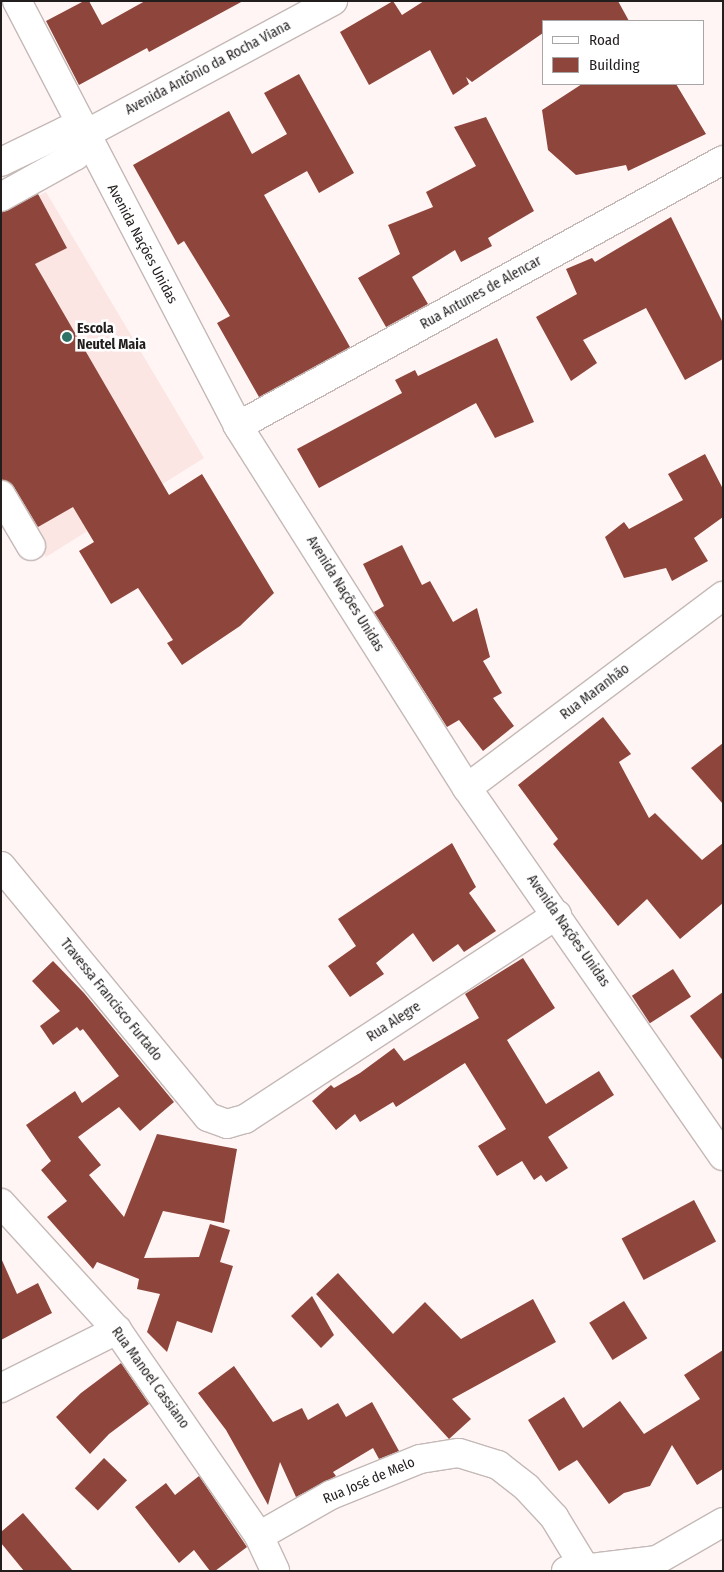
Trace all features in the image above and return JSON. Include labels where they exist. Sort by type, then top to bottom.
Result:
[{"type":"street","name":"Avenida Nações Unidas","points":[[17,1],[75,140],[238,426],[467,788],[723,1156]]},
{"type":"street","name":"Avenida Antônio da Rocha Viana","points":[[75,140],[332,1]]},
{"type":"street","points":[[1,162],[75,140]]},
{"type":"street","points":[[1,196],[75,140]]},
{"type":"street","name":"Rua Antunes de Alencar","points":[[238,426],[723,160]]},
{"type":"street","points":[[1,495],[31,546]]},
{"type":"street","name":"Rua Maranhão","points":[[467,788],[723,596]]},
{"type":"street","name":"Travessa Francisco Furtado","points":[[1,866],[208,1117],[228,1124]]},
{"type":"street","name":"Rua Alegre","points":[[228,1124],[245,1119],[557,915]]},
{"type":"street","name":"Rua Manoel Cassiano","points":[[1,1203],[117,1330],[259,1536],[275,1571]]},
{"type":"street","points":[[1,1388],[117,1330]]},
{"type":"street","name":"Rua José de Melo","points":[[259,1536],[331,1495],[420,1459],[459,1453],[498,1465],[527,1488],[554,1517],[575,1570],[654,1565],[692,1542]]},
{"type":"street","points":[[692,1542],[723,1522]]},
{"type":"street","points":[[692,1542],[723,1538]]},
{"type":"shaded area","name":"Escola Neutel Maia","points":[[46,192],[204,458],[46,557],[1,476],[1,215]]},
{"type":"building","points":[[84,1],[89,1],[102,25],[145,1],[243,1],[149,52],[147,48],[79,85],[46,21]]},
{"type":"building","points":[[393,1],[402,15],[424,1],[618,1],[628,20],[542,20],[542,34],[472,82],[466,77],[469,84],[453,95],[430,50],[369,85],[340,32]]},
{"type":"building","points":[[299,74],[354,173],[319,193],[307,171],[264,195],[350,347],[259,397],[217,323],[230,316],[184,241],[178,245],[133,165],[229,111],[252,154],[287,134],[264,93]]},
{"type":"building","points":[[580,85],[677,85],[706,134],[628,171],[626,165],[576,175],[548,150],[542,110]]},
{"type":"building","points":[[486,117],[534,211],[488,238],[492,246],[461,262],[455,250],[412,277],[428,304],[386,327],[358,278],[400,254],[388,225],[433,207],[426,192],[476,166],[454,127]]},
{"type":"building","points":[[38,194],[67,248],[35,264],[169,495],[202,474],[274,593],[240,626],[182,665],[167,643],[173,640],[138,588],[111,604],[79,551],[94,542],[73,507],[38,527],[14,487],[1,479],[1,213]]},
{"type":"building","points":[[671,217],[723,323],[723,359],[685,380],[646,308],[583,340],[597,363],[571,381],[536,317],[577,294],[566,269],[592,258],[595,262]]},
{"type":"building","points":[[497,338],[534,422],[495,438],[476,403],[319,488],[297,449],[402,393],[395,380],[415,370],[418,376]]},
{"type":"building","points":[[705,454],[723,489],[723,517],[694,538],[708,561],[672,581],[666,568],[624,578],[605,537],[624,522],[629,529],[683,500],[668,474]]},
{"type":"building","points":[[402,545],[422,585],[430,581],[453,622],[477,608],[490,657],[483,661],[502,693],[493,698],[514,726],[483,751],[459,720],[447,727],[374,612],[384,606],[363,564]]},
{"type":"building","points":[[603,717],[631,754],[619,762],[649,818],[655,813],[702,860],[723,843],[723,903],[680,939],[647,899],[618,926],[553,844],[558,839],[518,785]]},
{"type":"building","points":[[723,743],[723,804],[691,768]]},
{"type":"building","points":[[452,843],[476,887],[469,893],[496,931],[464,952],[458,944],[433,962],[413,933],[376,963],[384,974],[350,997],[328,966],[356,946],[338,919]]},
{"type":"building","points":[[523,958],[555,1008],[507,1040],[546,1104],[599,1071],[614,1095],[548,1137],[568,1168],[546,1182],[541,1175],[534,1180],[522,1161],[497,1176],[478,1146],[506,1129],[465,1063],[396,1107],[393,1102],[360,1122],[355,1114],[336,1130],[312,1101],[331,1085],[334,1088],[360,1073],[394,1048],[404,1061],[479,1018],[465,994]]},
{"type":"building","points":[[53,961],[84,993],[174,1102],[140,1131],[119,1107],[78,1137],[101,1165],[89,1175],[124,1217],[157,1134],[237,1149],[224,1223],[163,1211],[144,1258],[199,1257],[210,1224],[230,1230],[220,1262],[233,1266],[212,1333],[177,1321],[167,1352],[147,1332],[160,1294],[137,1289],[139,1279],[97,1262],[93,1269],[47,1217],[67,1201],[41,1170],[51,1161],[26,1125],[75,1091],[82,1103],[119,1076],[83,1029],[80,1031],[77,1027],[53,1045],[40,1026],[60,1011],[32,981]]},
{"type":"building","points":[[673,969],[691,997],[650,1023],[632,996]]},
{"type":"building","points":[[723,992],[723,1061],[690,1016]]},
{"type":"building","points":[[694,1200],[716,1241],[644,1280],[622,1238]]},
{"type":"building","points":[[1,1258],[17,1294],[38,1283],[52,1313],[1,1340]]},
{"type":"building","points":[[338,1273],[393,1334],[425,1302],[461,1339],[533,1299],[556,1342],[452,1399],[471,1419],[449,1439],[316,1294]]},
{"type":"building","points":[[312,1296],[334,1335],[321,1348],[291,1316]]},
{"type":"building","points":[[624,1301],[647,1338],[613,1360],[589,1323]]},
{"type":"building","points":[[723,1350],[723,1469],[697,1485],[672,1445],[650,1486],[624,1493],[609,1504],[577,1460],[559,1471],[528,1420],[564,1397],[583,1428],[620,1401],[644,1434],[700,1399],[684,1375]]},
{"type":"building","points":[[121,1363],[149,1404],[109,1434],[90,1454],[56,1417],[81,1393]]},
{"type":"building","points":[[234,1366],[273,1422],[302,1408],[308,1420],[338,1403],[346,1417],[372,1402],[399,1451],[379,1459],[373,1448],[333,1472],[336,1476],[296,1497],[280,1462],[268,1505],[226,1430],[198,1393]]},
{"type":"building","points":[[104,1458],[127,1480],[98,1510],[75,1488]]},
{"type":"building","points":[[199,1476],[247,1547],[215,1571],[210,1571],[194,1550],[179,1563],[135,1507],[166,1483],[175,1495]]},
{"type":"building","points":[[23,1513],[73,1571],[24,1571],[1,1543],[1,1532]]},
{"type":"place","name":"Escola Neutel Maia","points":[[67,337]]}]
